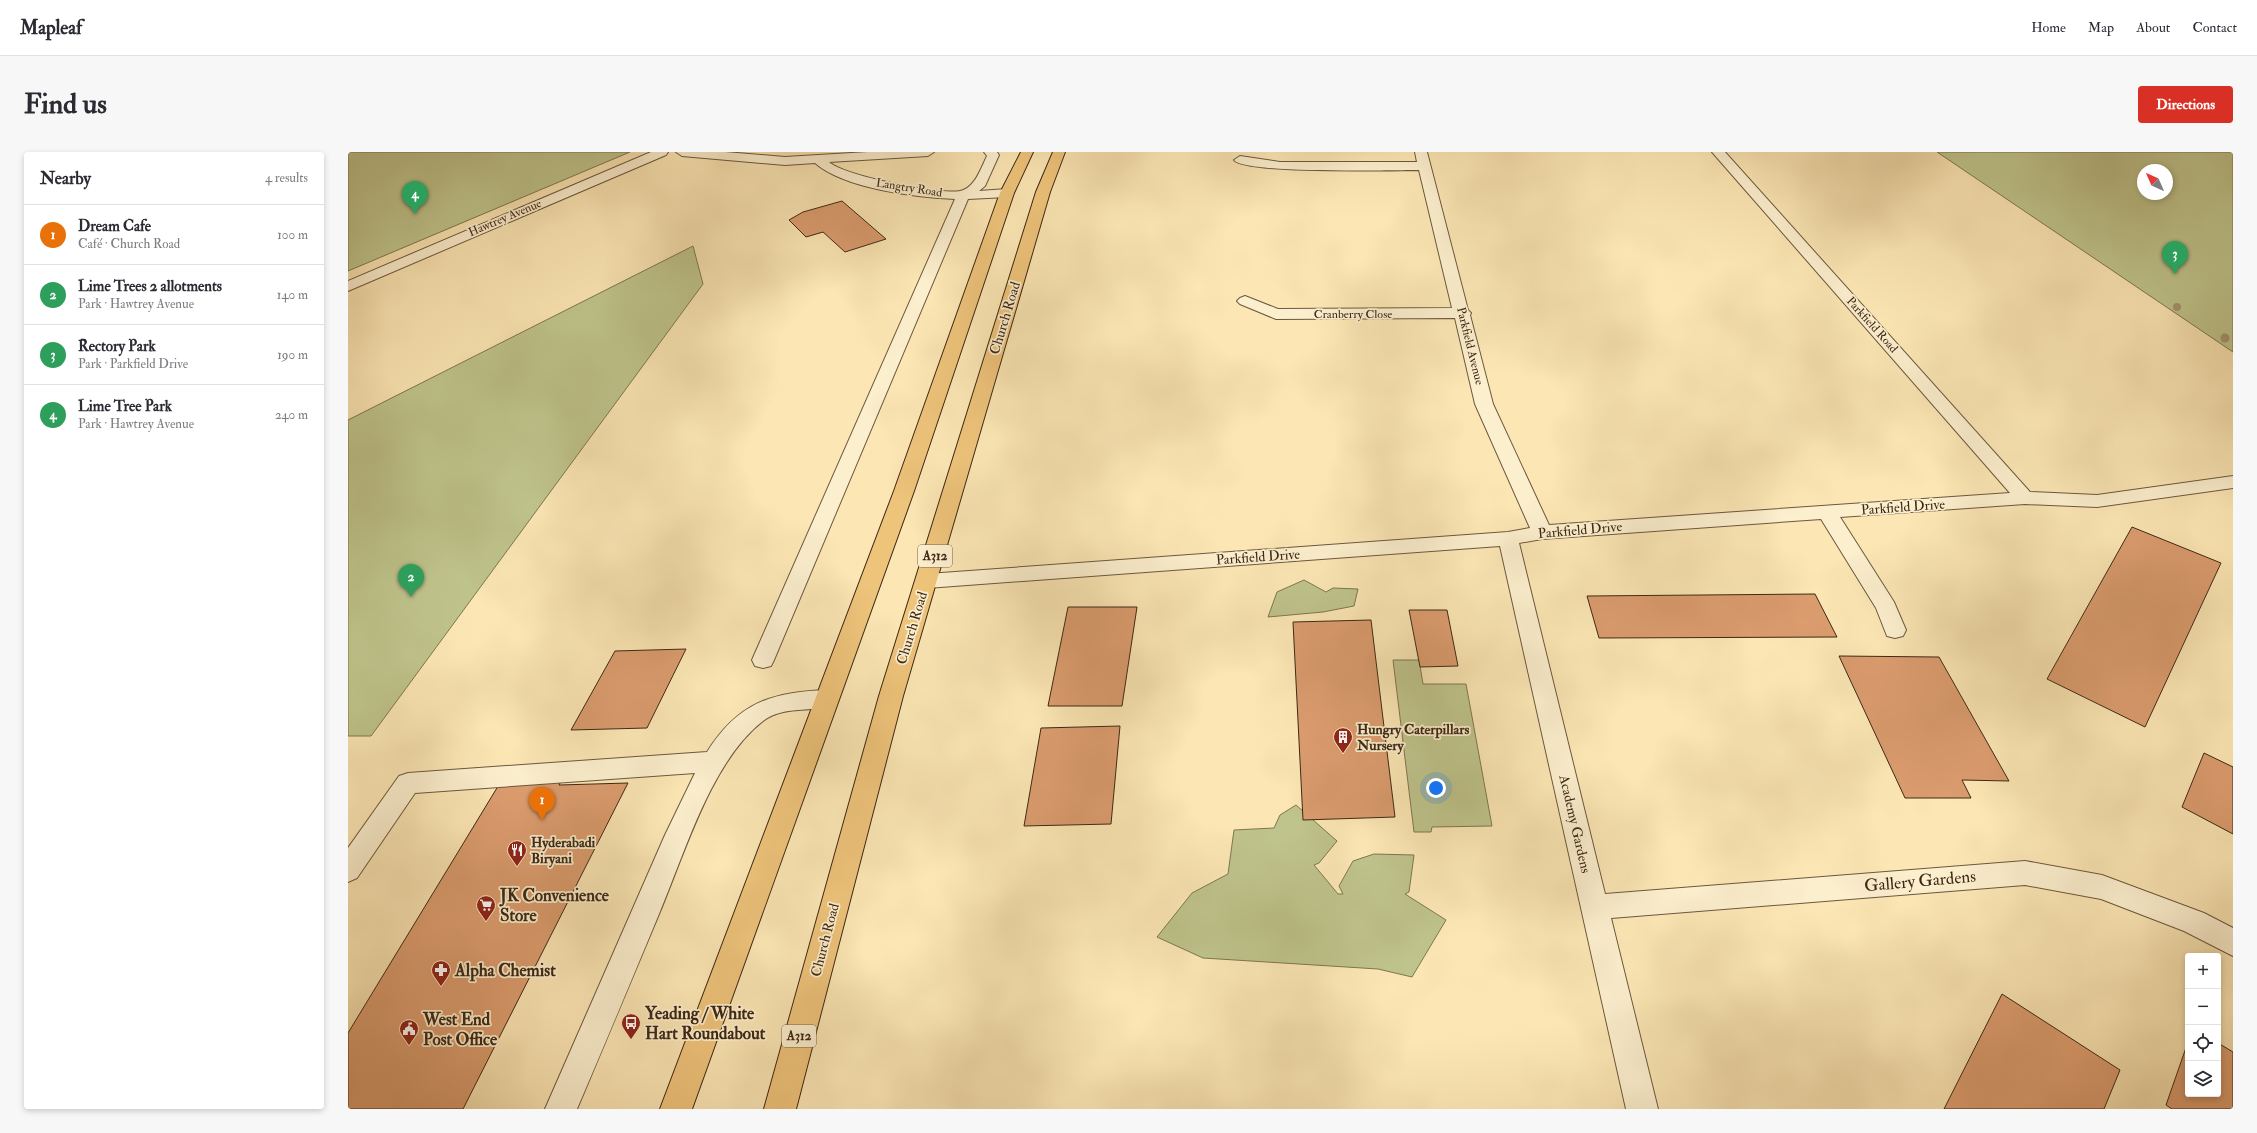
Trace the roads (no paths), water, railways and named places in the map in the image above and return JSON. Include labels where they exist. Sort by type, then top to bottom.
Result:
[{"type":"highway","points":[[676,1109],[904,491],[1007,194],[1027,152]]},
{"type":"highway","name":"Church Road","points":[[780,1109],[891,696],[927,581],[1043,192],[1059,152]]},
{"type":"street","name":"Hawtrey Avenue","points":[[348,286],[662,152]]},
{"type":"street","name":"Langtry Road","points":[[682,152],[762,160],[818,160],[928,152]]},
{"type":"street","points":[[762,660],[963,195],[978,186],[993,155],[990,152]]},
{"type":"street","name":"Parkfield Road","points":[[1718,152],[2025,498]]},
{"type":"street","points":[[1240,160],[1280,166],[1422,159]]},
{"type":"street","name":"Parkfield Avenue","points":[[1422,159],[1463,313],[1484,404],[1542,532]]},
{"type":"street","name":"Langtry Road","points":[[818,160],[822,166],[832,171],[889,187],[963,195],[1007,194]]},
{"type":"street","name":"Cranberry Close","points":[[1245,301],[1276,314],[1463,313]]},
{"type":"street","name":"Parkfield Drive","points":[[927,581],[1508,539],[1542,532],[2025,498],[2097,501],[2233,482]]},
{"type":"street","points":[[1827,512],[1886,607],[1895,630]]},
{"type":"street","name":"Academy Gardens","points":[[1508,539],[1642,1109]]},
{"type":"street","points":[[562,1109],[689,811],[714,762],[742,726],[755,715],[770,707],[785,702],[827,699]]},
{"type":"street","points":[[348,870],[408,783],[714,762]]},
{"type":"street","name":"Gallery Gardens","points":[[1595,907],[2025,873],[2102,887],[2194,922],[2233,944]]},
{"type":"place","name":"Lime Tree Park","points":[[415,214]]},
{"type":"place","name":"Rectory Park","points":[[2175,274]]},
{"type":"place","name":"Lime Trees 2 allotments","points":[[411,597]]},
{"type":"place","name":"Hungry Caterpillars Nursery","points":[[1343,754]]},
{"type":"place","name":"Dream Cafe","points":[[542,820]]},
{"type":"place","name":"Hyderabadi Biryani","points":[[517,867]]},
{"type":"place","name":"JK Convenience Store","points":[[486,922]]},
{"type":"place","name":"Alpha Chemist","points":[[441,987]]},
{"type":"place","name":"Yeading / White Hart Roundabout","points":[[631,1040]]},
{"type":"place","name":"West End Post Office","points":[[409,1046]]}]
